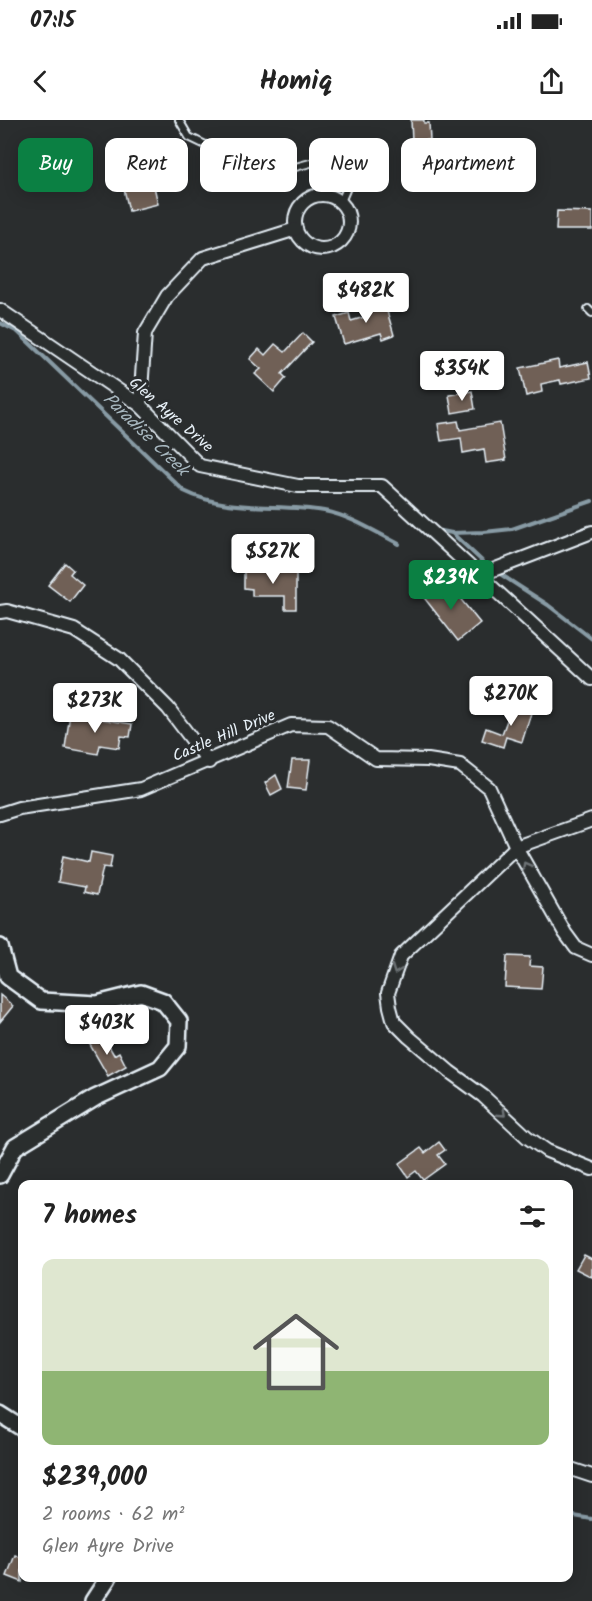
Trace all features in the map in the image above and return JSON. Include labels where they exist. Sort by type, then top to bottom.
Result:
[{"type":"street","points":[[315,196],[326,196],[340,204],[348,216],[349,226],[345,236],[338,244],[318,249],[308,246],[300,239],[295,219],[299,209],[306,201],[315,196]]},
{"type":"street","points":[[140,405],[145,333],[167,296],[203,258],[296,229]]},
{"type":"street","name":"Glen Ayre Drive","points":[[0,310],[140,405],[200,466],[298,486],[382,486],[592,679]]},
{"type":"street","points":[[480,575],[592,532]]},
{"type":"street","points":[[2,608],[74,630],[119,659],[168,708],[209,762]]},
{"type":"street","name":"Castle Hill Drive","points":[[0,814],[19,808],[141,789],[209,762],[291,725],[327,726],[376,759],[428,760],[460,765],[489,788],[516,847],[565,933],[576,948],[592,956]]},
{"type":"street","points":[[592,820],[516,847],[401,956],[388,993],[394,1022],[409,1037],[450,1072],[483,1096],[527,1137],[548,1151],[592,1169]]},
{"type":"street","points":[[0,947],[8,977],[41,1001],[97,1004],[141,993],[163,1001],[178,1021],[178,1046],[160,1068],[95,1098],[15,1147],[0,1175]]},
{"type":"street","points":[[0,1414],[18,1425]]},
{"type":"street","points":[[573,1470],[592,1476]]},
{"type":"street","points":[[93,1601],[105,1582]]},
{"type":"lane","points":[[179,120],[189,137],[249,166],[288,169],[329,158],[336,166],[346,190],[340,204]]},
{"type":"building","points":[[411,120],[424,120],[424,123],[429,123],[430,138],[412,138]]},
{"type":"building","points":[[125,192],[155,192],[158,204],[129,211]]},
{"type":"building","points":[[557,211],[592,212],[592,230],[556,230]]},
{"type":"building","points":[[384,301],[394,335],[383,339],[381,333],[344,344],[336,317],[349,313],[351,321],[368,316],[366,307]]},
{"type":"building","points":[[303,333],[312,342],[282,374],[286,378],[274,392],[255,374],[261,369],[250,359],[259,349],[265,355],[275,344],[285,352]]},
{"type":"building","points":[[558,360],[559,368],[588,362],[591,378],[561,384],[560,380],[541,384],[542,392],[526,396],[520,368]]},
{"type":"building","points":[[472,391],[475,409],[452,413],[449,395]]},
{"type":"building","points":[[458,421],[460,430],[500,423],[506,460],[486,463],[484,449],[463,453],[461,438],[441,441],[438,424]]},
{"type":"building","points":[[65,563],[73,570],[70,574],[83,585],[70,602],[48,585]]},
{"type":"building","points":[[244,570],[296,570],[296,609],[285,609],[285,596],[252,596],[252,589],[244,588]]},
{"type":"building","points":[[438,582],[448,595],[454,591],[480,623],[458,641],[422,595]]},
{"type":"building","points":[[513,704],[532,710],[522,742],[506,737],[503,747],[482,740],[486,728],[502,734]]},
{"type":"building","points":[[70,714],[132,724],[130,737],[121,736],[119,748],[100,745],[98,754],[65,748]]},
{"type":"building","points":[[292,760],[310,760],[306,790],[288,788]]},
{"type":"building","points":[[276,775],[282,789],[271,795],[265,783]]},
{"type":"building","points":[[91,852],[112,856],[110,868],[103,867],[97,895],[84,892],[85,887],[58,882],[63,856],[89,862]]},
{"type":"building","points":[[507,956],[530,957],[529,966],[543,967],[541,989],[505,987]]},
{"type":"building","points":[[0,995],[13,1006],[0,1022]]},
{"type":"building","points":[[103,1036],[114,1055],[119,1052],[126,1066],[108,1076],[89,1043]]},
{"type":"building","points":[[439,1142],[445,1150],[438,1155],[445,1164],[423,1180],[416,1171],[408,1177],[399,1164],[421,1148],[425,1153]]},
{"type":"building","points":[[584,1255],[592,1259],[592,1277],[576,1269]]},
{"type":"building","points":[[15,1555],[18,1556],[18,1580],[7,1576]]},
{"type":"waterway","name":"Paradise Creek","points":[[0,323],[18,332],[184,491],[201,498],[235,505],[334,513],[399,544]]},
{"type":"waterway","points":[[452,533],[512,529],[592,501]]},
{"type":"waterway","name":"Paradise Creek","points":[[437,530],[452,533],[482,561]]},
{"type":"waterway","name":"Paradise Creek","points":[[497,572],[548,605],[592,639]]},
{"type":"waterway","points":[[573,1516],[592,1519]]}]
